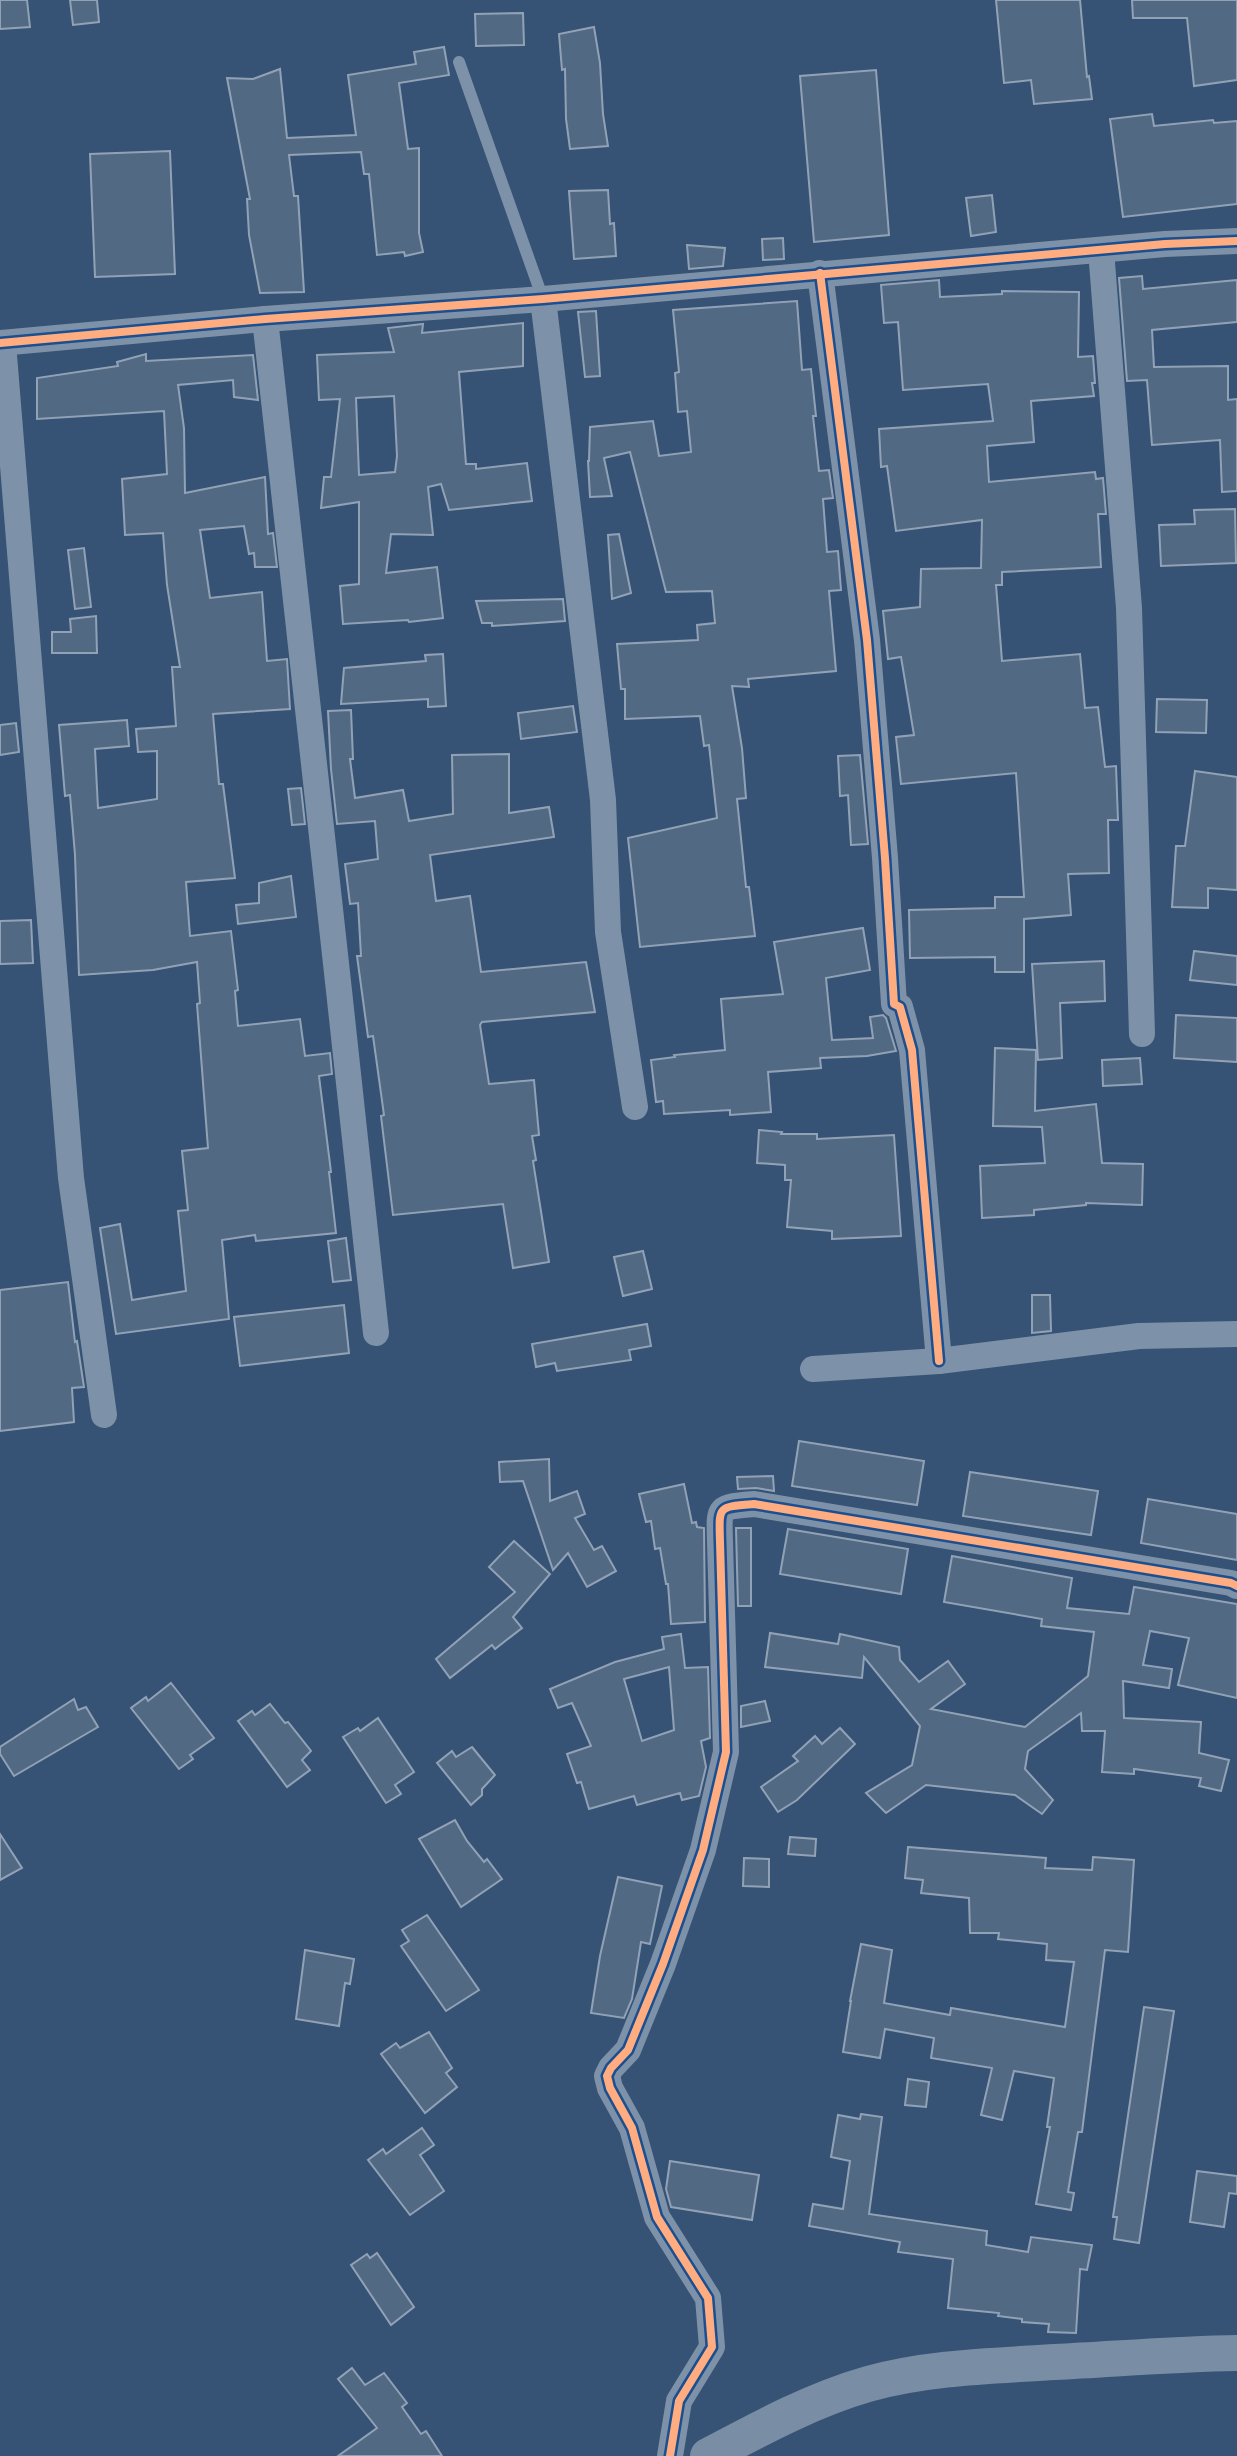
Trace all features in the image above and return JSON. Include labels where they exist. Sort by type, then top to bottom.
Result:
[{"type":"main road","points":[[708,2456],[831,2397],[912,2374],[968,2367],[1237,2353]]},
{"type":"street","points":[[104,1415],[71,1178],[2,343],[1165,244],[1237,241]]},
{"type":"street","points":[[1101,250],[1129,608],[1142,1034]]},
{"type":"street","points":[[820,273],[867,640],[894,1004],[900,1007],[912,1050],[939,1361]]},
{"type":"street","points":[[543,299],[603,800],[608,932],[635,1107]]},
{"type":"street","points":[[265,319],[376,1333]]},
{"type":"street","points":[[813,1369],[939,1361],[1139,1336],[1237,1334]]},
{"type":"street","points":[[670,2456],[679,2401],[712,2347],[708,2298],[657,2217],[632,2128],[610,2088],[607,2076],[628,2050],[663,1964],[703,1850],[726,1752],[720,1542],[720,1514],[723,1509],[754,1504],[1237,1586]]},
{"type":"lane","points":[[459,62],[543,299]]},
{"type":"building","points":[[0,0],[27,0],[30,27],[0,29]]},
{"type":"building","points":[[70,0],[97,0],[99,22],[73,25]]},
{"type":"building","points":[[996,0],[1080,0],[1092,99],[1034,104],[1031,80],[1004,83]]},
{"type":"building","points":[[1132,0],[1237,0],[1237,80],[1194,86],[1187,18],[1133,18]]},
{"type":"building","points":[[523,13],[524,45],[476,46],[475,14]]},
{"type":"building","points":[[594,27],[608,146],[570,149],[565,69],[562,70],[559,34]]},
{"type":"building","points":[[444,47],[449,75],[399,83],[408,149],[419,148],[419,233],[423,252],[405,256],[404,252],[377,255],[369,174],[364,174],[361,152],[289,155],[294,196],[298,196],[304,292],[260,293],[249,235],[247,199],[250,199],[227,78],[253,79],[280,69],[287,138],[356,135],[348,75],[416,64],[414,52]]},
{"type":"building","points":[[876,70],[889,235],[814,242],[800,76]]},
{"type":"building","points":[[1152,114],[1154,126],[1213,120],[1214,123],[1237,121],[1237,204],[1123,217],[1110,119]]},
{"type":"building","points":[[170,151],[175,274],[95,277],[90,154]]},
{"type":"building","points":[[608,190],[616,256],[574,259],[569,191]]},
{"type":"building","points":[[992,195],[996,232],[971,236],[966,198]]},
{"type":"building","points":[[783,238],[784,259],[763,260],[762,239]]},
{"type":"building","points":[[687,245],[725,248],[723,266],[689,269]]},
{"type":"building","points":[[1142,276],[1143,289],[1237,280],[1237,322],[1152,330],[1154,367],[1228,366],[1228,400],[1237,399],[1237,491],[1222,492],[1220,440],[1152,445],[1147,380],[1127,381],[1119,278]]},
{"type":"building","points":[[939,280],[940,297],[1002,294],[1002,291],[1079,292],[1078,357],[1093,356],[1094,396],[1031,401],[1034,442],[987,446],[989,482],[1095,472],[1096,479],[1103,478],[1106,514],[1098,514],[1101,567],[1002,572],[1002,585],[996,585],[1002,661],[1080,654],[1085,708],[1098,707],[1105,767],[1116,766],[1118,820],[1108,820],[1109,873],[1068,874],[1071,915],[1024,919],[1024,972],[995,972],[995,957],[910,958],[909,910],[995,908],[995,897],[1024,897],[1016,773],[901,784],[896,737],[914,735],[901,657],[888,659],[883,611],[920,607],[921,569],[981,568],[982,520],[896,531],[887,466],[881,467],[879,429],[993,421],[988,384],[903,390],[898,322],[884,323],[881,285]]},
{"type":"building","points":[[797,301],[802,370],[811,369],[819,471],[829,470],[833,498],[823,499],[827,552],[838,551],[841,590],[829,591],[836,671],[748,679],[749,687],[732,686],[746,798],[737,799],[746,887],[749,887],[755,936],[640,947],[628,838],[717,818],[709,745],[704,746],[700,716],[625,719],[625,689],[621,689],[617,644],[698,640],[697,625],[715,623],[712,591],[666,592],[630,452],[604,458],[612,496],[590,497],[590,427],[653,421],[659,456],[691,452],[687,411],[678,412],[675,373],[679,372],[673,310]]},
{"type":"building","points":[[596,311],[600,376],[585,377],[578,312]]},
{"type":"building","points":[[523,323],[523,366],[459,372],[466,464],[476,464],[476,469],[527,463],[532,501],[449,510],[441,484],[428,487],[433,535],[391,534],[386,573],[437,567],[443,618],[343,624],[340,586],[359,584],[359,502],[321,508],[324,477],[331,477],[340,399],[319,400],[317,355],[394,352],[388,328],[423,324],[422,333]],"holes":[[[394,396],[395,472],[359,475],[356,398]]]},
{"type":"building","points":[[146,354],[146,361],[253,355],[258,400],[234,397],[233,380],[178,385],[184,428],[185,493],[265,477],[268,534],[273,533],[277,567],[255,567],[254,553],[249,554],[244,526],[200,530],[210,598],[262,592],[267,661],[287,659],[290,709],[213,714],[219,784],[223,784],[235,878],[186,882],[190,936],[231,931],[238,990],[235,991],[238,1026],[300,1019],[305,1056],[330,1053],[332,1074],[319,1076],[336,1233],[256,1241],[255,1235],[222,1240],[229,1319],[116,1334],[100,1228],[120,1224],[132,1300],[186,1291],[178,1211],[188,1210],[182,1151],[208,1148],[197,1004],[200,1003],[197,962],[153,970],[79,975],[75,855],[70,795],[65,796],[59,725],[127,720],[129,746],[95,749],[98,808],[157,799],[157,751],[138,752],[136,729],[176,726],[172,667],[180,667],[167,585],[163,533],[125,535],[122,479],[167,474],[164,411],[37,419],[37,378],[118,366],[117,362]]},
{"type":"building","points":[[1235,509],[1236,563],[1161,566],[1159,525],[1195,524],[1194,510]]},
{"type":"building","points":[[619,534],[631,593],[612,599],[608,535]]},
{"type":"building","points":[[84,548],[91,607],[75,609],[68,550]]},
{"type":"building","points":[[563,599],[565,621],[492,626],[492,623],[482,623],[476,601]]},
{"type":"building","points":[[96,616],[97,653],[52,653],[52,632],[71,632],[70,619]]},
{"type":"building","points":[[443,654],[446,706],[428,707],[428,699],[341,704],[344,668],[426,661],[425,655]]},
{"type":"building","points":[[1157,699],[1207,700],[1206,733],[1156,732]]},
{"type":"building","points":[[573,706],[577,732],[521,739],[518,713]]},
{"type":"building","points":[[351,710],[353,759],[350,759],[355,798],[403,790],[409,821],[453,814],[452,755],[509,754],[509,813],[549,807],[554,837],[430,855],[436,901],[470,896],[481,972],[586,962],[595,1012],[482,1022],[480,1025],[489,1084],[534,1080],[539,1135],[532,1136],[536,1160],[533,1161],[549,1262],[513,1268],[503,1204],[393,1215],[381,1116],[384,1115],[373,1036],[368,1037],[357,956],[361,956],[358,903],[350,904],[345,864],[378,859],[375,821],[337,824],[331,769],[328,711]]},
{"type":"building","points":[[16,723],[19,752],[0,755],[0,725]]},
{"type":"building","points":[[860,755],[868,844],[851,845],[848,795],[840,796],[838,756]]},
{"type":"building","points":[[1195,771],[1237,777],[1237,890],[1208,888],[1208,908],[1172,907],[1176,846],[1185,846]]},
{"type":"building","points":[[301,788],[305,824],[292,825],[288,789]]},
{"type":"building","points":[[291,876],[296,917],[238,924],[236,905],[259,903],[259,883]]},
{"type":"building","points":[[31,920],[33,963],[0,964],[0,921]]},
{"type":"building","points":[[863,928],[870,970],[826,978],[832,1040],[873,1038],[870,1017],[883,1015],[896,1051],[820,1058],[821,1068],[768,1072],[771,1112],[730,1115],[730,1110],[664,1114],[663,1101],[656,1102],[651,1060],[725,1050],[721,999],[783,994],[774,942]]},
{"type":"building","points":[[1194,951],[1237,956],[1237,985],[1190,980]]},
{"type":"building","points":[[1104,961],[1105,1001],[1060,1003],[1062,1058],[1038,1060],[1032,964]]},
{"type":"building","points":[[1176,1015],[1237,1018],[1237,1062],[1174,1058]]},
{"type":"building","points":[[995,1048],[1036,1050],[1035,1111],[1096,1104],[1102,1163],[1143,1164],[1142,1205],[1086,1203],[1034,1210],[1034,1215],[982,1218],[980,1166],[1045,1163],[1042,1127],[993,1126]]},
{"type":"building","points":[[1140,1058],[1142,1084],[1103,1086],[1102,1060]]},
{"type":"building","points":[[759,1130],[781,1134],[817,1134],[817,1139],[894,1135],[901,1236],[832,1239],[832,1231],[787,1227],[791,1180],[785,1180],[785,1165],[757,1163]]},
{"type":"building","points":[[346,1238],[351,1280],[333,1282],[328,1241]]},
{"type":"building","points":[[643,1251],[652,1289],[623,1296],[614,1257]]},
{"type":"building","points":[[68,1282],[84,1387],[72,1388],[74,1422],[0,1431],[0,1290]]},
{"type":"building","points":[[1032,1295],[1050,1295],[1051,1331],[1032,1333]]},
{"type":"building","points":[[344,1305],[349,1353],[240,1366],[234,1317]]},
{"type":"building","points":[[647,1324],[651,1346],[629,1350],[631,1360],[557,1371],[555,1363],[536,1367],[532,1344]]},
{"type":"building","points":[[799,1441],[924,1461],[917,1505],[792,1486]]},
{"type":"building","points":[[549,1459],[550,1501],[577,1491],[585,1514],[575,1518],[594,1550],[602,1546],[616,1571],[587,1587],[568,1553],[553,1570],[523,1481],[500,1482],[499,1462]]},
{"type":"building","points":[[970,1472],[1098,1491],[1091,1535],[963,1516]]},
{"type":"building","points":[[773,1476],[774,1491],[738,1489],[737,1477]]},
{"type":"building","points":[[684,1484],[692,1523],[696,1522],[697,1527],[704,1528],[705,1622],[671,1624],[668,1584],[660,1548],[655,1549],[651,1521],[646,1522],[639,1494]]},
{"type":"building","points":[[1148,1499],[1237,1514],[1237,1560],[1141,1543]]},
{"type":"building","points":[[736,1528],[751,1528],[751,1606],[738,1606]]},
{"type":"building","points":[[788,1529],[908,1549],[901,1594],[780,1574]]},
{"type":"building","points":[[514,1541],[550,1574],[513,1617],[522,1628],[495,1649],[492,1645],[450,1678],[436,1659],[515,1592],[489,1567]]},
{"type":"building","points":[[952,1556],[1072,1578],[1067,1608],[1129,1614],[1134,1587],[1237,1604],[1237,1698],[1178,1685],[1189,1638],[1150,1631],[1143,1665],[1172,1669],[1169,1688],[1123,1681],[1124,1718],[1201,1722],[1199,1753],[1229,1760],[1221,1791],[1199,1786],[1201,1778],[1134,1769],[1134,1774],[1102,1772],[1105,1731],[1082,1731],[1081,1713],[1028,1751],[1025,1769],[1053,1800],[1042,1814],[1015,1795],[926,1785],[886,1813],[866,1793],[912,1765],[920,1726],[864,1657],[862,1678],[765,1667],[770,1633],[838,1644],[840,1634],[899,1647],[900,1660],[919,1682],[948,1661],[965,1684],[931,1709],[1025,1727],[1088,1676],[1094,1632],[1041,1626],[1042,1619],[944,1602]]},
{"type":"building","points":[[681,1634],[685,1668],[708,1667],[710,1738],[701,1741],[706,1767],[699,1796],[682,1800],[680,1793],[637,1805],[634,1796],[589,1809],[581,1782],[577,1783],[567,1754],[591,1746],[572,1703],[558,1708],[550,1689],[615,1662],[664,1649],[662,1637]],"holes":[[[669,1667],[674,1730],[642,1741],[624,1679]]]},
{"type":"building","points":[[171,1683],[214,1738],[190,1755],[193,1759],[179,1769],[131,1708],[146,1697],[148,1701]]},
{"type":"building","points":[[74,1699],[78,1710],[86,1707],[98,1727],[14,1776],[0,1754],[0,1747]]},
{"type":"building","points":[[765,1701],[770,1721],[741,1727],[741,1706]]},
{"type":"building","points":[[270,1704],[311,1751],[302,1760],[310,1770],[287,1787],[238,1721],[252,1711],[255,1715]]},
{"type":"building","points":[[378,1718],[414,1772],[395,1785],[401,1794],[386,1803],[343,1737],[358,1728],[360,1731]]},
{"type":"building","points":[[840,1728],[855,1744],[797,1800],[778,1812],[761,1787],[798,1761],[793,1756],[815,1736],[822,1744]]},
{"type":"building","points":[[472,1747],[495,1775],[471,1805],[437,1763],[452,1751],[456,1757]]},
{"type":"building","points":[[455,1820],[467,1841],[484,1862],[487,1859],[502,1879],[461,1907],[419,1839]]},
{"type":"building","points":[[0,1834],[22,1868],[0,1880]]},
{"type":"building","points":[[790,1837],[816,1839],[815,1856],[788,1854]]},
{"type":"building","points":[[908,1847],[1046,1858],[1045,1868],[1092,1870],[1093,1857],[1134,1860],[1128,1952],[1105,1950],[1082,2132],[1078,2132],[1068,2192],[1074,2193],[1071,2210],[1036,2204],[1050,2127],[1047,2127],[1054,2078],[1014,2071],[1002,2120],[981,2115],[992,2068],[931,2058],[934,2038],[885,2029],[880,2058],[843,2052],[861,1944],[892,1950],[884,2003],[950,2015],[951,2008],[1065,2027],[1074,1962],[1046,1960],[1047,1944],[998,1939],[999,1933],[970,1933],[969,1898],[921,1893],[923,1880],[905,1878]]},
{"type":"building","points":[[744,1858],[769,1859],[769,1887],[743,1886]]},
{"type":"building","points":[[618,1877],[662,1886],[650,1944],[641,1942],[632,1999],[624,2018],[591,2013]]},
{"type":"building","points":[[427,1915],[479,1990],[446,2011],[401,1946],[409,1941],[402,1930]]},
{"type":"building","points":[[305,1950],[354,1959],[350,1984],[345,1983],[339,2026],[296,2019]]},
{"type":"building","points":[[1144,2007],[1174,2011],[1139,2243],[1114,2239],[1117,2217],[1113,2217]]},
{"type":"building","points":[[429,2032],[452,2068],[446,2073],[457,2087],[425,2113],[381,2054],[396,2043],[400,2048]]},
{"type":"building","points":[[908,2079],[929,2082],[926,2107],[905,2105]]},
{"type":"building","points":[[861,2114],[882,2117],[869,2214],[987,2231],[986,2245],[1028,2252],[1031,2237],[1092,2245],[1087,2270],[1080,2269],[1076,2333],[1048,2332],[1049,2324],[1022,2322],[1022,2319],[998,2316],[999,2313],[948,2308],[953,2259],[898,2252],[900,2242],[809,2226],[813,2204],[843,2209],[850,2161],[831,2157],[838,2115],[860,2119]]},
{"type":"building","points":[[422,2128],[434,2145],[420,2155],[444,2191],[410,2215],[368,2160],[383,2149],[386,2154]]},
{"type":"building","points":[[670,2161],[759,2175],[752,2220],[671,2207],[666,2189]]},
{"type":"building","points":[[1197,2171],[1237,2176],[1237,2194],[1229,2193],[1224,2227],[1190,2222]]},
{"type":"building","points":[[377,2253],[414,2307],[391,2325],[351,2265],[367,2254],[370,2258]]},
{"type":"building","points":[[352,2368],[365,2385],[384,2373],[407,2403],[402,2407],[421,2434],[426,2431],[442,2456],[338,2456],[377,2428],[338,2379]]},
{"type":"cycle path","points":[[0,343],[1165,244],[1237,241]]},
{"type":"cycle path","points":[[820,273],[867,640],[894,1004],[900,1007],[912,1050],[939,1361]]},
{"type":"cycle path","points":[[670,2456],[679,2401],[712,2347],[708,2298],[657,2217],[632,2128],[610,2088],[607,2076],[628,2050],[663,1964],[703,1850],[726,1752],[720,1530],[723,1511],[733,1506],[754,1504],[1237,1586]]}]
